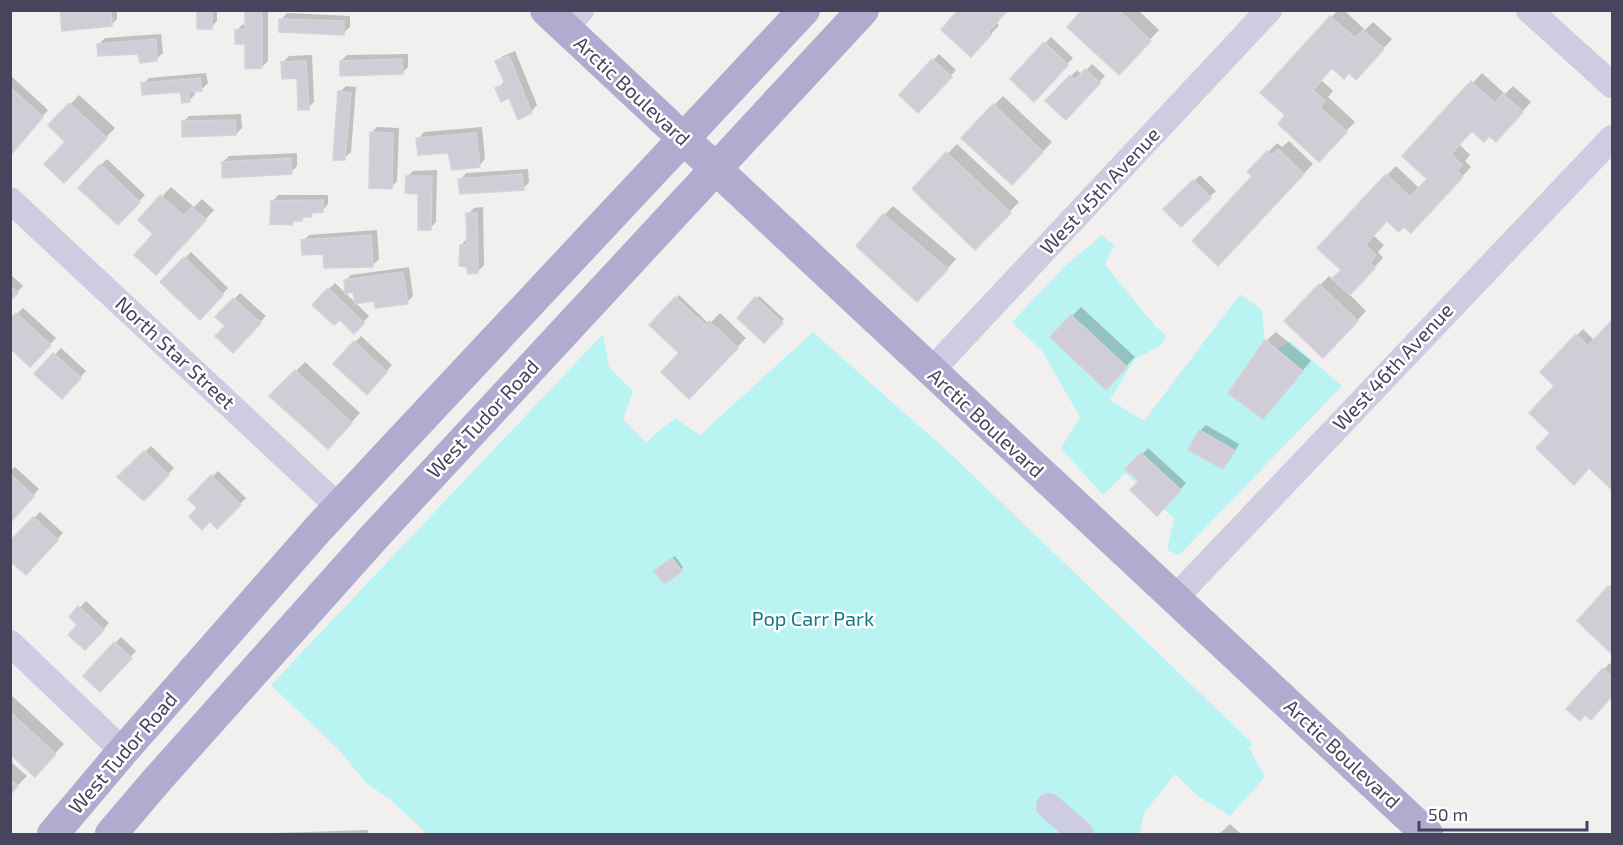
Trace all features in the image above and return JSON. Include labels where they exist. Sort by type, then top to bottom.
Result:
[{"type":"main road","name":"West Tudor Road","points":[[53,834],[123,751],[339,507],[804,10]]},
{"type":"main road","name":"West Tudor Road","points":[[111,834],[375,536],[863,10]]},
{"type":"main road","name":"Arctic Boulevard","points":[[564,16],[683,140],[1427,834]]},
{"type":"street","name":"West 45th Avenue","points":[[931,371],[1269,10]]},
{"type":"street","points":[[1529,10],[1612,85]]},
{"type":"street","name":"West 46th Avenue","points":[[1175,598],[1612,138]]},
{"type":"street","name":"North Star Street","points":[[10,200],[339,507]]},
{"type":"street","points":[[10,643],[123,751]]},
{"type":"street","points":[[1049,806],[1081,834]]},
{"type":"green space","points":[[1102,235],[1114,245],[1105,265],[1156,327],[1166,335],[1161,345],[1134,360],[1110,400],[1144,421],[1240,294],[1262,310],[1265,340],[1277,350],[1290,341],[1342,386],[1179,555],[1167,550],[1174,518],[1125,473],[1103,495],[1061,448],[1080,417],[1042,351],[1012,322],[1065,266]]},
{"type":"green space","name":"Pop Carr Park","points":[[813,332],[954,457],[1253,744],[1249,748],[1265,777],[1230,816],[1198,796],[1175,774],[1144,813],[1140,834],[427,834],[392,801],[366,783],[340,751],[271,685],[603,334],[609,367],[633,391],[623,420],[646,442],[675,418],[700,435]]},
{"type":"building","points":[[60,10],[111,10],[112,26],[62,31]]},
{"type":"building","points":[[197,10],[212,10],[212,29],[197,29]]},
{"type":"building","points":[[245,10],[262,10],[262,68],[245,69],[245,44],[235,44],[235,30],[245,29]]},
{"type":"building","points":[[958,10],[1008,10],[988,32],[991,35],[971,57],[941,30]]},
{"type":"building","points":[[1082,10],[1119,10],[1151,41],[1119,75],[1067,27]]},
{"type":"building","points":[[1330,16],[1355,38],[1363,30],[1384,49],[1356,80],[1349,73],[1344,79],[1332,68],[1313,90],[1325,101],[1320,107],[1347,132],[1319,162],[1278,124],[1285,115],[1260,93]]},
{"type":"building","points":[[279,19],[344,21],[344,35],[279,32]]},
{"type":"building","points":[[156,39],[157,61],[140,63],[138,54],[98,56],[97,44]]},
{"type":"building","points":[[1044,42],[1068,65],[1034,102],[1010,79]]},
{"type":"building","points":[[509,56],[532,113],[518,120],[509,98],[501,102],[495,88],[505,84],[495,61]]},
{"type":"building","points":[[402,59],[403,74],[340,76],[340,61]]},
{"type":"building","points":[[932,59],[952,77],[918,113],[899,95]]},
{"type":"building","points":[[306,61],[309,110],[298,110],[297,78],[282,79],[281,62]]},
{"type":"building","points":[[1085,69],[1100,83],[1066,120],[1045,101],[1070,75],[1075,80]]},
{"type":"building","points":[[200,78],[202,91],[189,92],[190,102],[182,103],[180,92],[142,95],[141,83]]},
{"type":"building","points":[[1471,81],[1495,103],[1503,94],[1523,112],[1496,142],[1489,136],[1484,142],[1472,131],[1451,154],[1462,165],[1457,171],[1463,177],[1411,233],[1404,227],[1399,232],[1387,221],[1365,245],[1376,255],[1370,263],[1375,268],[1350,295],[1332,279],[1341,270],[1317,248],[1386,174],[1410,197],[1427,179],[1402,156]]},
{"type":"building","points":[[10,87],[43,117],[10,156],[12,127]]},
{"type":"building","points":[[338,91],[351,93],[345,160],[333,160]]},
{"type":"building","points":[[69,103],[107,138],[64,183],[44,164],[65,142],[48,125]]},
{"type":"building","points":[[993,104],[1043,152],[1012,185],[961,138]]},
{"type":"building","points":[[235,120],[236,135],[182,137],[182,121]]},
{"type":"building","points":[[370,132],[393,133],[392,189],[369,188]]},
{"type":"building","points":[[476,133],[480,167],[452,170],[448,153],[418,155],[416,138]]},
{"type":"building","points":[[1278,149],[1304,174],[1218,266],[1192,241],[1252,176],[1247,172],[1267,151],[1272,156]]},
{"type":"building","points":[[946,152],[1011,213],[975,250],[912,189]]},
{"type":"building","points":[[291,158],[292,174],[222,178],[222,162]]},
{"type":"building","points":[[100,164],[140,202],[118,225],[78,188]]},
{"type":"building","points":[[522,174],[524,190],[460,194],[458,179]]},
{"type":"building","points":[[406,176],[432,176],[431,230],[418,230],[418,194],[405,193]]},
{"type":"building","points":[[1193,180],[1211,198],[1181,227],[1163,209]]},
{"type":"building","points":[[160,195],[184,216],[192,207],[206,220],[156,275],[134,255],[153,234],[138,220]]},
{"type":"building","points":[[323,200],[323,212],[311,213],[311,217],[302,217],[302,221],[293,221],[292,225],[270,224],[271,201]]},
{"type":"building","points":[[466,213],[477,213],[478,273],[468,274],[467,267],[459,266],[460,245],[467,244]]},
{"type":"building","points":[[883,214],[948,269],[917,302],[856,246]]},
{"type":"building","points":[[371,235],[373,267],[324,268],[323,254],[302,255],[301,240]]},
{"type":"building","points":[[184,257],[223,295],[200,320],[160,282]]},
{"type":"building","points":[[403,272],[408,304],[375,308],[374,301],[355,304],[353,292],[345,294],[344,280]]},
{"type":"building","points":[[1319,284],[1358,321],[1323,358],[1284,321]]},
{"type":"building","points":[[10,286],[18,293],[10,301]]},
{"type":"building","points":[[328,288],[364,323],[354,334],[340,320],[334,325],[312,305]]},
{"type":"building","points":[[675,297],[708,327],[681,355],[649,325]]},
{"type":"building","points":[[755,297],[783,323],[764,343],[737,318]]},
{"type":"building","points":[[233,298],[261,323],[233,353],[215,336],[225,326],[215,317]]},
{"type":"building","points":[[16,313],[51,345],[30,367],[10,348],[10,319]]},
{"type":"building","points":[[1071,315],[1127,367],[1106,390],[1050,337]]},
{"type":"building","points":[[1612,320],[1612,490],[1589,468],[1574,485],[1536,448],[1550,433],[1529,413],[1554,386],[1540,372],[1576,334],[1588,346]]},
{"type":"building","points":[[709,321],[738,348],[689,399],[661,372]]},
{"type":"building","points":[[1265,340],[1303,371],[1263,419],[1228,393]]},
{"type":"building","points":[[354,341],[387,372],[367,395],[333,364]]},
{"type":"building","points":[[53,353],[81,378],[62,399],[34,374]]},
{"type":"building","points":[[295,370],[352,423],[328,449],[269,396]]},
{"type":"building","points":[[1199,430],[1234,450],[1223,469],[1188,450]]},
{"type":"building","points":[[144,451],[169,475],[144,501],[117,477]]},
{"type":"building","points":[[1141,453],[1181,490],[1157,516],[1130,490],[1139,481],[1125,469]]},
{"type":"building","points":[[10,474],[34,496],[10,523]]},
{"type":"building","points":[[211,475],[241,505],[217,529],[210,521],[202,530],[189,517],[197,508],[188,499]]},
{"type":"building","points":[[33,517],[58,540],[26,575],[10,561],[10,551],[13,548],[10,546],[10,541]]},
{"type":"building","points":[[672,558],[682,571],[665,584],[654,571]]},
{"type":"building","points":[[1608,586],[1612,590],[1612,654],[1577,621]]},
{"type":"building","points":[[78,606],[104,630],[85,650],[68,635],[77,625],[69,617]]},
{"type":"building","points":[[114,642],[132,658],[100,692],[83,676]]},
{"type":"building","points":[[1603,668],[1612,677],[1612,696],[1591,720],[1585,715],[1580,721],[1566,709]]},
{"type":"building","points":[[10,712],[56,754],[35,777],[10,754]]},
{"type":"building","points":[[10,779],[18,786],[10,795]]}]
